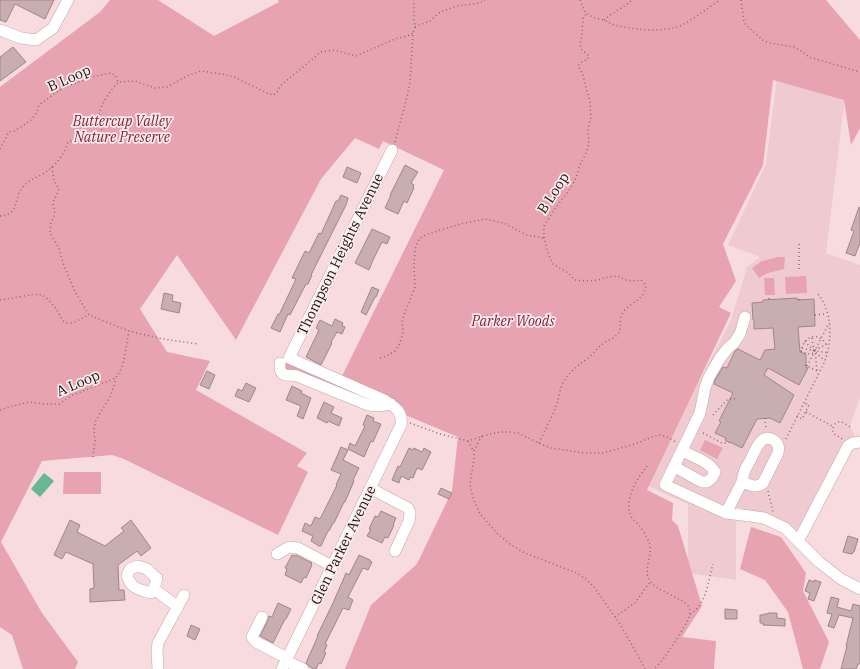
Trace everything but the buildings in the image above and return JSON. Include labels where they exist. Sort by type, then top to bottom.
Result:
[{"type":"street","points":[[0,30],[21,38],[36,40],[53,28],[68,0]]},
{"type":"street","name":"Thompson Heights Avenue","points":[[284,361],[392,150]]},
{"type":"street","points":[[745,317],[740,334],[720,358],[709,377],[705,388],[700,414],[681,447],[675,467],[665,485],[726,513],[764,518],[785,528],[819,562],[841,579],[860,589]]},
{"type":"street","points":[[391,404],[382,407],[368,405],[297,376],[287,376],[279,370],[284,361],[384,400],[391,404],[399,411],[404,421]]},
{"type":"street","name":"Glen Parker Avenue","points":[[285,662],[404,421]]},
{"type":"street","points":[[798,540],[848,446],[852,443],[858,442]]},
{"type":"street","points":[[675,467],[702,482],[708,482],[715,472],[708,464],[681,447]]},
{"type":"street","points":[[726,513],[742,482]]},
{"type":"street","points":[[370,488],[408,508],[410,512],[409,521],[395,551]]},
{"type":"street","points":[[278,554],[289,547],[298,548],[332,566]]},
{"type":"street","points":[[152,586],[178,607]]},
{"type":"street","points":[[158,669],[158,643],[184,595]]},
{"type":"street","points":[[262,617],[252,637],[256,642],[285,662],[304,669]]},
{"type":"path","points":[[392,150],[410,82],[413,33],[415,27],[414,0]]},
{"type":"path","points":[[415,27],[430,21],[440,12],[457,6],[480,3],[485,0]]},
{"type":"path","points":[[580,0],[586,14],[615,25],[645,30],[663,30],[681,25],[720,0]]},
{"type":"path","points":[[604,21],[611,14],[632,0]]},
{"type":"path","points":[[741,0],[744,22],[764,41],[794,47],[809,57],[860,72]]},
{"type":"path","name":"B Loop","points":[[539,443],[552,415],[563,381],[572,370],[590,357],[604,343],[618,334],[620,330],[621,317],[624,311],[638,301],[644,294],[646,286],[641,280],[626,280],[618,276],[598,280],[575,280],[568,273],[553,264],[544,238],[544,226],[576,178],[589,143],[588,134],[591,117],[590,102],[584,74],[578,66],[580,63],[588,59],[589,56],[581,49],[580,46],[583,18],[586,14]]},
{"type":"path","name":"B Loop","points":[[0,149],[9,132],[22,127],[31,120],[39,105],[55,93],[87,78],[111,73],[116,76],[118,82],[135,81],[155,88],[167,87],[188,75],[201,71],[234,77],[274,95],[280,86],[321,52],[334,50],[356,56],[413,33]]},
{"type":"path","points":[[0,216],[10,213],[15,209],[18,194],[24,186],[32,179],[48,171],[59,162],[68,142],[75,140],[93,144],[98,139],[102,129],[99,122],[101,108],[118,82]]},
{"type":"path","points":[[52,167],[54,181],[59,189],[53,202],[55,210],[50,233],[59,248],[63,263],[74,290],[89,315],[129,332],[198,344]]},
{"type":"path","points":[[380,358],[395,351],[400,343],[403,332],[402,320],[415,287],[415,249],[419,240],[425,235],[460,224],[486,219],[504,223],[526,235],[544,238]]},
{"type":"path","points":[[799,244],[799,272]]},
{"type":"path","points":[[785,440],[828,353],[830,342],[829,322],[824,304],[818,294]]},
{"type":"path","points":[[0,300],[41,295],[49,300],[59,312],[64,322],[70,323],[89,315]]},
{"type":"path","points":[[815,315],[827,314]]},
{"type":"path","points":[[818,372],[806,365],[829,322]]},
{"type":"path","name":"A Loop","points":[[0,410],[29,402],[58,404],[73,395],[116,378],[123,365],[129,332]]},
{"type":"path","points":[[812,337],[818,372]]},
{"type":"path","points":[[813,353],[807,354],[801,351],[805,341],[812,337],[821,338],[826,344]]},
{"type":"path","points":[[805,341],[825,361]]},
{"type":"path","points":[[815,350],[830,342]]},
{"type":"path","points":[[802,348],[811,351],[815,350],[828,353]]},
{"type":"path","points":[[93,457],[96,441],[94,429],[96,420],[110,394],[116,378]]},
{"type":"path","points":[[713,415],[728,399],[735,398]]},
{"type":"path","points":[[797,416],[802,419],[806,412],[809,405],[804,403]]},
{"type":"path","points":[[806,412],[834,427]]},
{"type":"path","points":[[765,418],[766,430]]},
{"type":"path","points":[[404,421],[440,434],[468,441],[500,432],[511,432],[518,433],[551,448],[584,453],[603,453],[635,444],[652,437],[660,436],[665,436],[681,447]]},
{"type":"path","points":[[842,439],[832,433],[832,430],[837,422],[850,427]]},
{"type":"path","points":[[703,433],[722,443],[728,442]]},
{"type":"path","points":[[482,436],[474,450],[470,485],[472,498],[480,514],[488,524],[511,545],[525,553],[577,573],[586,579],[594,587],[615,617],[645,669]]},
{"type":"path","points":[[468,441],[474,450]]},
{"type":"path","points":[[647,466],[637,479],[631,493],[629,506],[631,516],[645,534],[650,546],[648,574],[650,582],[683,601],[688,606],[690,614],[687,622],[666,656],[654,669]]},
{"type":"path","points":[[768,490],[774,516]]},
{"type":"path","points":[[690,614],[695,611],[704,598],[713,564]]},
{"type":"path","points":[[615,617],[635,603],[650,582]]},
{"type":"shaded area","points":[[777,77],[845,96],[826,253],[860,265],[860,397],[850,425],[857,442],[853,443],[802,534],[736,515],[736,580],[688,573],[688,504],[646,485],[731,320],[747,267],[760,257],[728,245],[766,164]]},
{"type":"shaded area","points":[[44,473],[54,481],[40,497],[31,489]]},
{"type":"green space","points":[[110,0],[158,0],[214,36],[279,2],[278,0],[826,0],[860,40],[860,128],[851,145],[844,100],[773,80],[763,165],[723,244],[736,281],[719,307],[731,313],[647,490],[673,503],[672,520],[678,526],[702,606],[682,637],[716,641],[714,669],[345,669],[371,605],[417,564],[452,491],[458,437],[384,406],[287,376],[280,363],[289,358],[340,380],[444,170],[383,141],[379,149],[355,138],[321,179],[236,340],[177,255],[140,309],[167,352],[210,361],[196,390],[307,453],[297,466],[308,472],[278,535],[124,459],[112,455],[42,461],[1,542],[42,613],[78,662],[75,669],[23,669],[12,635],[0,627],[0,87],[100,12]]},
{"type":"green space","points":[[785,257],[784,269],[768,273],[759,278],[752,268],[762,261]]},
{"type":"green space","points":[[806,276],[807,293],[786,294],[785,277]]},
{"type":"green space","points":[[764,278],[774,278],[775,295],[765,295]]},
{"type":"green space","points":[[705,440],[723,448],[717,459],[700,450]]},
{"type":"green space","points":[[64,472],[101,472],[101,494],[63,494]]},
{"type":"green space","points":[[751,527],[781,537],[806,573],[803,591],[829,642],[820,669],[803,669],[788,612],[765,580],[740,569]]},
{"type":"park label","name":"Buttercup Valley Nature Preserve","points":[[122,130]]},
{"type":"park label","name":"Parker Woods","points":[[513,321]]}]
